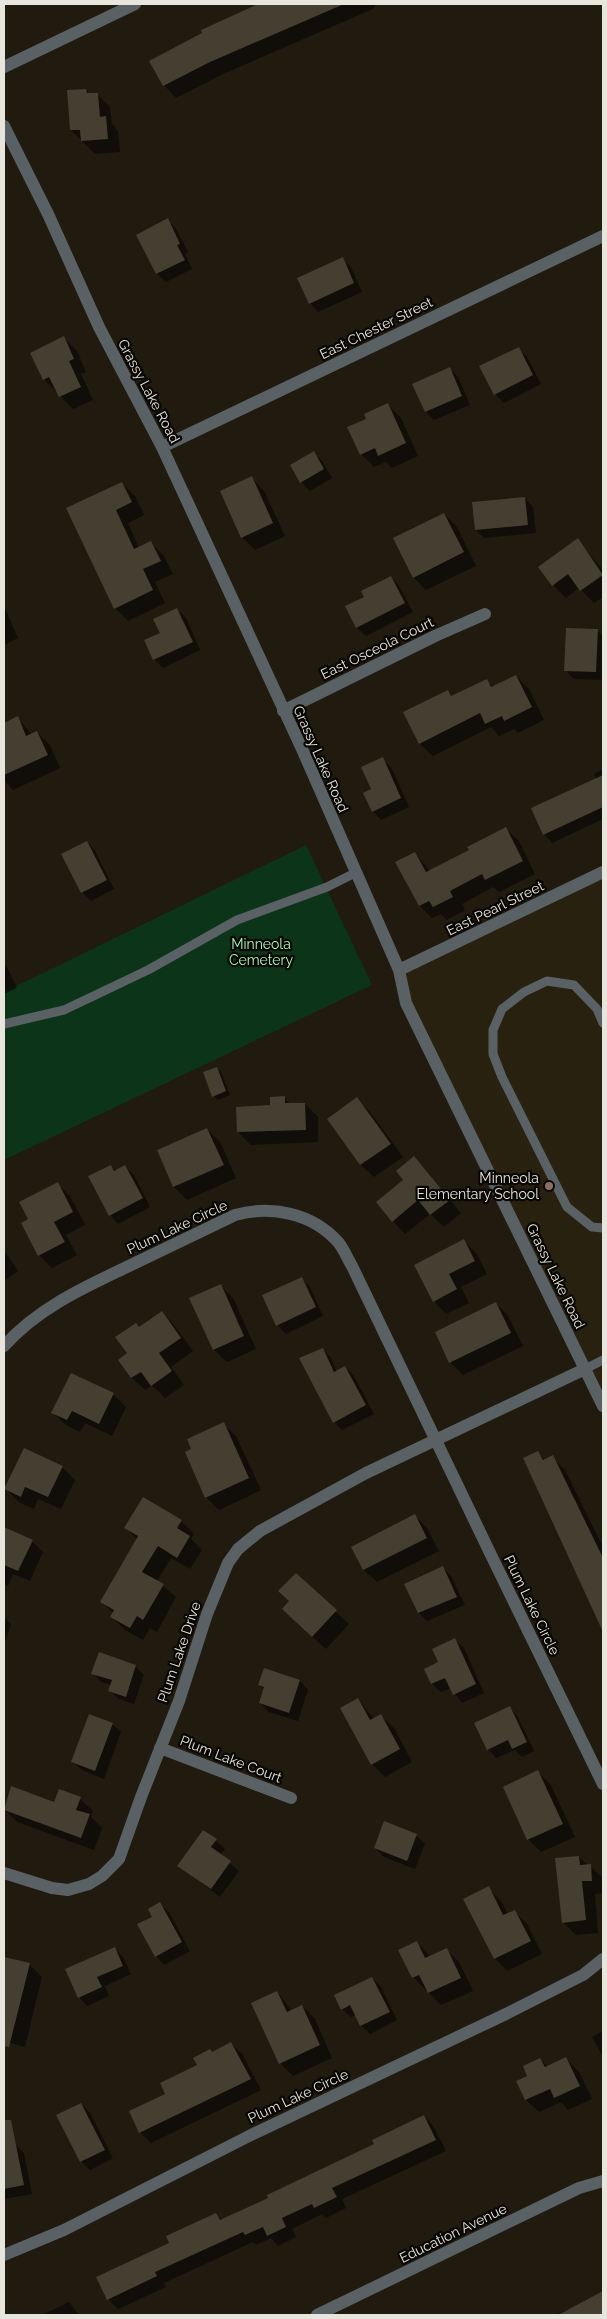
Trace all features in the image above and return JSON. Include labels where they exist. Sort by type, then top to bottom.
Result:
[{"type":"street","points":[[4,67],[134,4]]},
{"type":"street","name":"Grassy Lake Road","points":[[4,126],[48,214],[99,327],[162,447],[302,749],[399,970],[406,1003],[603,1406]]},
{"type":"street","name":"East Chester Street","points":[[162,447],[603,236]]},
{"type":"street","name":"East Osceola Court","points":[[283,711],[435,636],[485,614]]},
{"type":"street","name":"East Pearl Street","points":[[399,970],[603,872]]},
{"type":"street","name":"Plum Lake Circle","points":[[4,1346],[20,1327],[39,1313],[92,1284],[235,1215],[272,1210],[293,1214],[312,1222],[339,1244],[603,1784]]},
{"type":"street","points":[[436,1439],[585,1369]]},
{"type":"street","name":"Plum Lake Drive","points":[[4,1873],[52,1888],[68,1890],[88,1884],[102,1876],[119,1859],[179,1702],[207,1614],[228,1563],[238,1549],[260,1530],[366,1473],[436,1439]]},
{"type":"street","name":"Plum Lake Court","points":[[160,1748],[291,1798]]},
{"type":"street","name":"Plum Lake Circle","points":[[4,2255],[64,2230],[253,2134],[506,2014],[583,1975],[603,1960]]},
{"type":"street","name":"Education Avenue","points":[[317,2315],[579,2188],[603,2181]]},
{"type":"lane","points":[[4,1024],[64,1010],[148,970],[237,920],[327,887],[355,873]]},
{"type":"lane","points":[[603,1023],[597,1009],[574,986],[547,982],[524,992],[502,1009],[493,1030],[493,1054],[502,1077],[567,1207],[592,1227],[603,1228]]},
{"type":"lane","points":[[585,1369],[603,1360]]},
{"type":"shaded area","name":"Minneola Elementary School","points":[[603,872],[603,1406],[406,1003],[399,970]]},
{"type":"green space","name":"Minneola Cemetery","points":[[306,845],[372,985],[4,1160],[4,992]]},
{"type":"building","points":[[258,4],[344,4],[210,62],[163,86],[149,61],[202,33],[201,30]]},
{"type":"building","points":[[86,89],[87,93],[98,93],[100,117],[106,116],[108,139],[81,141],[80,130],[70,130],[67,90]]},
{"type":"building","points":[[168,218],[180,244],[177,245],[185,260],[156,274],[136,235]]},
{"type":"building","points":[[343,257],[354,283],[309,304],[297,278]]},
{"type":"building","points":[[64,336],[74,359],[69,361],[81,387],[59,397],[49,377],[43,380],[30,353]]},
{"type":"building","points":[[519,347],[533,375],[494,395],[479,366]]},
{"type":"building","points":[[450,367],[462,396],[425,412],[412,384]]},
{"type":"building","points":[[388,403],[406,443],[378,456],[375,448],[360,455],[347,427],[366,419],[364,414]]},
{"type":"building","points":[[314,451],[324,469],[300,483],[290,465]]},
{"type":"building","points":[[252,476],[273,523],[241,538],[220,491]]},
{"type":"building","points":[[122,482],[132,502],[116,510],[134,549],[151,541],[161,561],[143,569],[153,590],[114,609],[66,508]]},
{"type":"building","points":[[525,497],[528,525],[475,530],[472,502]]},
{"type":"building","points":[[444,513],[464,552],[413,578],[393,538]]},
{"type":"building","points":[[578,538],[603,575],[580,591],[568,574],[552,586],[538,567]]},
{"type":"building","points":[[391,576],[405,603],[356,628],[345,606],[364,597],[361,591]]},
{"type":"building","points":[[177,608],[193,642],[153,660],[144,640],[160,633],[153,619]]},
{"type":"building","points":[[566,628],[598,629],[596,672],[564,671]]},
{"type":"building","points":[[516,675],[532,707],[504,721],[502,716],[485,724],[480,713],[419,744],[403,712],[448,690],[451,696],[487,679],[491,687]]},
{"type":"building","points":[[18,716],[26,736],[37,731],[48,755],[4,775],[4,723]]},
{"type":"building","points":[[383,757],[401,798],[372,812],[363,793],[371,789],[361,767]]},
{"type":"building","points":[[603,775],[603,807],[543,835],[531,808]]},
{"type":"building","points":[[506,827],[523,861],[485,880],[482,874],[450,891],[453,897],[433,907],[429,901],[419,906],[395,862],[415,852],[426,872],[469,850],[467,847]]},
{"type":"building","points":[[87,841],[107,880],[81,893],[61,854]]},
{"type":"building","points":[[217,1067],[226,1091],[212,1097],[203,1072]]},
{"type":"building","points":[[285,1096],[285,1103],[305,1103],[306,1130],[237,1132],[236,1107],[270,1105],[270,1097]]},
{"type":"building","points":[[357,1097],[391,1144],[360,1165],[327,1119]]},
{"type":"building","points":[[207,1128],[224,1165],[173,1187],[157,1150]]},
{"type":"building","points":[[414,1156],[450,1200],[430,1215],[418,1200],[392,1222],[376,1202],[403,1180],[396,1171]]},
{"type":"building","points":[[111,1165],[114,1171],[125,1165],[143,1198],[109,1216],[88,1176]]},
{"type":"building","points":[[58,1182],[73,1212],[54,1222],[65,1242],[38,1256],[21,1223],[28,1219],[19,1202]]},
{"type":"building","points":[[464,1239],[475,1261],[449,1274],[457,1289],[433,1302],[414,1265]]},
{"type":"building","points":[[302,1277],[316,1307],[276,1326],[262,1295]]},
{"type":"building","points":[[221,1284],[244,1336],[213,1350],[189,1298]]},
{"type":"building","points":[[496,1302],[511,1333],[449,1363],[435,1332]]},
{"type":"building","points":[[162,1311],[181,1338],[159,1353],[172,1371],[151,1386],[141,1372],[131,1378],[118,1360],[127,1353],[115,1337],[136,1323],[139,1327]]},
{"type":"building","points":[[323,1348],[334,1372],[345,1366],[366,1405],[333,1423],[299,1358]]},
{"type":"building","points":[[71,1373],[114,1393],[99,1424],[72,1411],[67,1420],[51,1413]]},
{"type":"building","points":[[224,1422],[249,1478],[205,1498],[185,1452],[191,1449],[187,1439]]},
{"type":"building","points":[[24,1448],[63,1466],[48,1497],[25,1487],[21,1497],[4,1489]]},
{"type":"building","points":[[538,1451],[543,1460],[553,1455],[603,1558],[603,1632],[523,1458]]},
{"type":"building","points":[[143,1497],[182,1520],[177,1528],[190,1536],[177,1558],[158,1546],[142,1572],[164,1584],[143,1620],[137,1616],[130,1628],[110,1617],[114,1610],[100,1602],[138,1536],[124,1528]]},
{"type":"building","points":[[415,1514],[427,1538],[363,1570],[351,1547]]},
{"type":"building","points":[[4,1527],[33,1540],[18,1571],[4,1565]]},
{"type":"building","points":[[443,1566],[457,1597],[418,1613],[404,1584]]},
{"type":"building","points":[[296,1573],[337,1610],[312,1637],[282,1609],[289,1601],[278,1591]]},
{"type":"building","points":[[455,1638],[476,1684],[453,1695],[445,1678],[431,1684],[424,1669],[438,1662],[432,1649]]},
{"type":"building","points":[[99,1652],[136,1665],[126,1697],[108,1691],[112,1680],[91,1674]]},
{"type":"building","points":[[264,1668],[300,1680],[289,1713],[259,1703],[264,1687],[258,1685]]},
{"type":"building","points":[[358,1698],[370,1720],[381,1714],[400,1749],[371,1765],[340,1708]]},
{"type":"building","points":[[510,1706],[527,1742],[512,1749],[508,1740],[487,1750],[474,1723]]},
{"type":"building","points":[[89,1714],[113,1723],[95,1771],[71,1762]]},
{"type":"building","points":[[538,1770],[563,1824],[527,1840],[503,1787]]},
{"type":"building","points":[[11,1786],[54,1802],[59,1789],[81,1797],[76,1810],[90,1814],[81,1838],[4,1810]]},
{"type":"building","points":[[384,1821],[417,1834],[407,1861],[374,1848]]},
{"type":"building","points":[[203,1830],[217,1839],[211,1847],[231,1861],[211,1889],[177,1866]]},
{"type":"building","points":[[579,1856],[580,1865],[591,1864],[592,1881],[582,1881],[586,1920],[562,1923],[555,1858]]},
{"type":"building","points":[[489,1886],[503,1915],[515,1910],[531,1941],[494,1959],[463,1899]]},
{"type":"building","points":[[160,1902],[182,1942],[155,1957],[137,1924],[152,1917],[148,1909]]},
{"type":"building","points":[[417,1941],[425,1958],[447,1948],[461,1978],[428,1993],[419,1975],[412,1978],[398,1950]]},
{"type":"building","points":[[115,1947],[123,1966],[97,1977],[102,1987],[78,1998],[65,1969]]},
{"type":"building","points":[[4,1957],[30,1963],[9,2047],[4,2046]]},
{"type":"building","points":[[372,1977],[390,2012],[360,2026],[350,2005],[341,2010],[334,1995]]},
{"type":"building","points":[[277,1991],[287,2012],[302,2005],[320,2045],[279,2064],[251,2003]]},
{"type":"building","points":[[231,2042],[251,2079],[139,2133],[129,2111],[165,2094],[160,2083],[197,2065],[193,2058],[210,2049],[212,2052]]},
{"type":"building","points":[[566,2057],[580,2086],[554,2098],[550,2089],[525,2100],[516,2081],[527,2076],[523,2066],[540,2058],[545,2067]]},
{"type":"building","points":[[81,2103],[105,2150],[80,2162],[56,2115]]},
{"type":"building","points":[[424,2115],[436,2140],[332,2188],[337,2197],[314,2208],[312,2204],[282,2218],[286,2227],[267,2236],[263,2227],[245,2235],[243,2232],[155,2272],[157,2276],[107,2300],[96,2277],[169,2243],[166,2236],[216,2213],[220,2220],[268,2198],[267,2195],[374,2144],[372,2140]]},
{"type":"building","points":[[4,2120],[11,2120],[24,2185],[4,2189]]},
{"type":"building","points":[[603,2291],[603,2315],[558,2315]]},
{"type":"place","name":"Minneola Elementary School","points":[[549,1186]]}]
